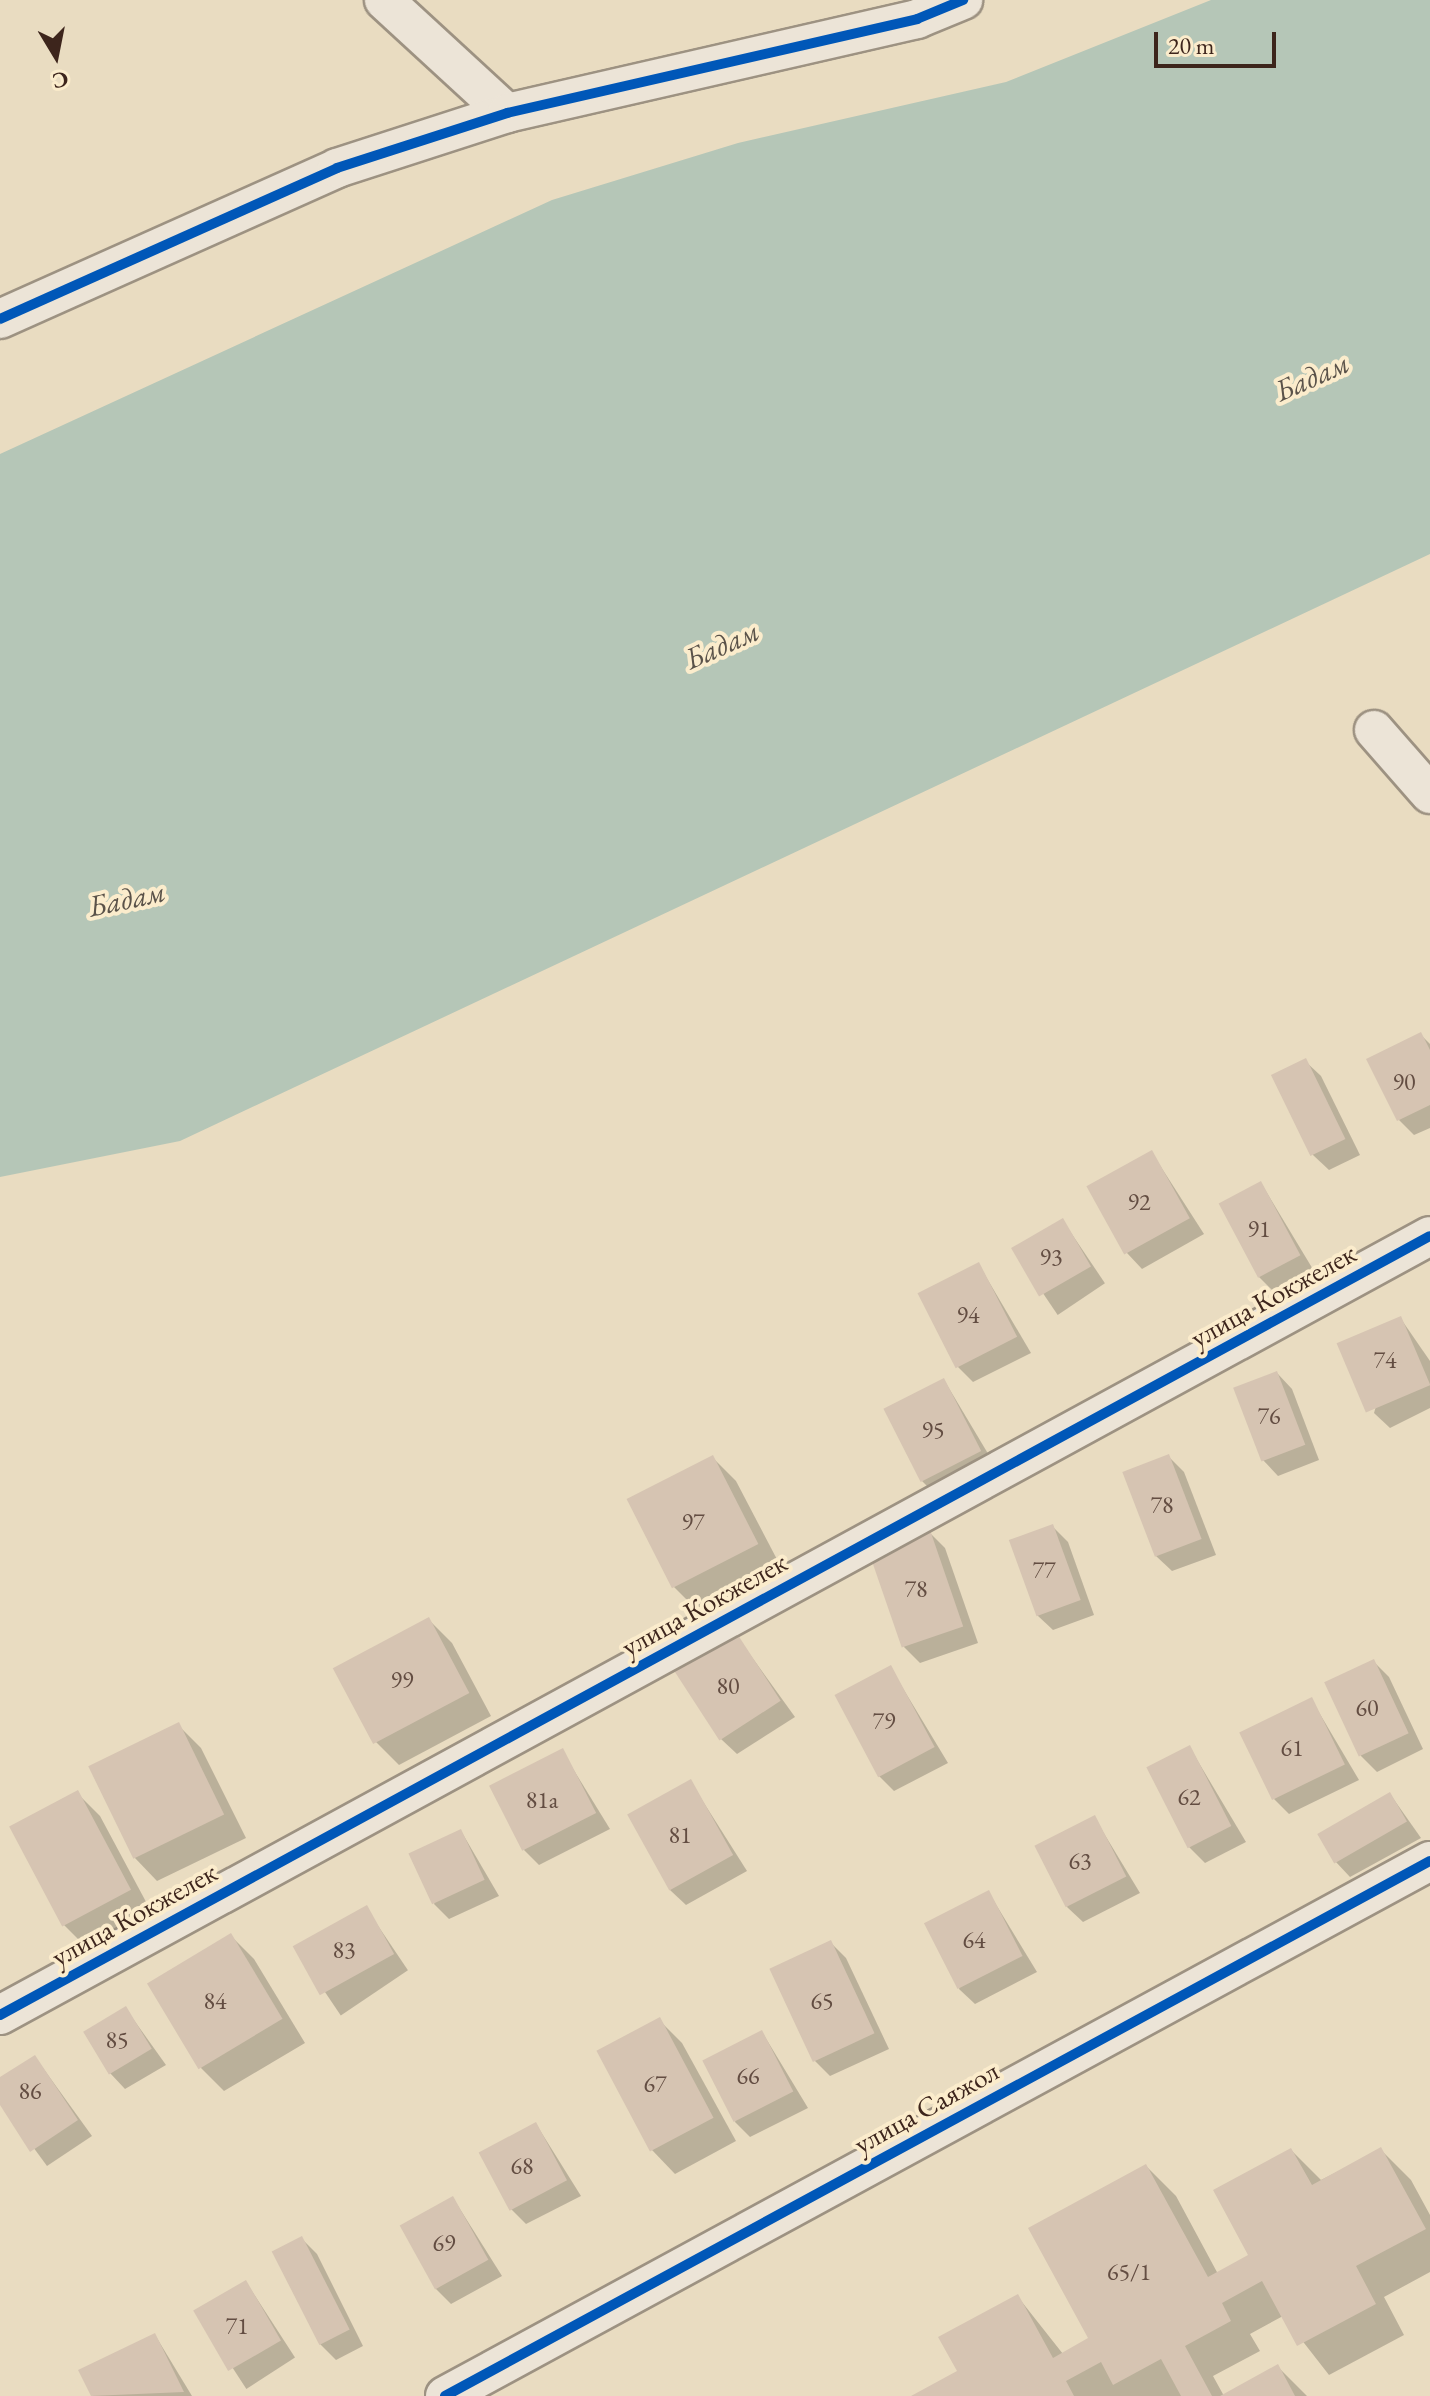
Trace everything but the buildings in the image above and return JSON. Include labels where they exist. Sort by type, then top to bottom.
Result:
[{"type":"street","points":[[384,0],[507,113]]},
{"type":"street","points":[[0,319],[337,168],[507,113],[917,19],[963,0]]},
{"type":"street","points":[[1374,730],[1430,794]]},
{"type":"street","name":"улица Кокжелек","points":[[0,2015],[1430,1236]]},
{"type":"street","name":"улица Саяжол","points":[[445,2396],[1430,1861]]},
{"type":"water","name":"Бадам","points":[[1211,0],[1430,0],[1430,554],[180,1141],[0,1177],[0,454],[552,200],[738,143],[1006,82]]},
{"type":"cycle path","points":[[0,319],[337,168],[507,113],[917,19],[963,0]]},
{"type":"cycle path","points":[[0,2015],[1430,1236]]},
{"type":"cycle path","points":[[445,2396],[1430,1861]]}]
